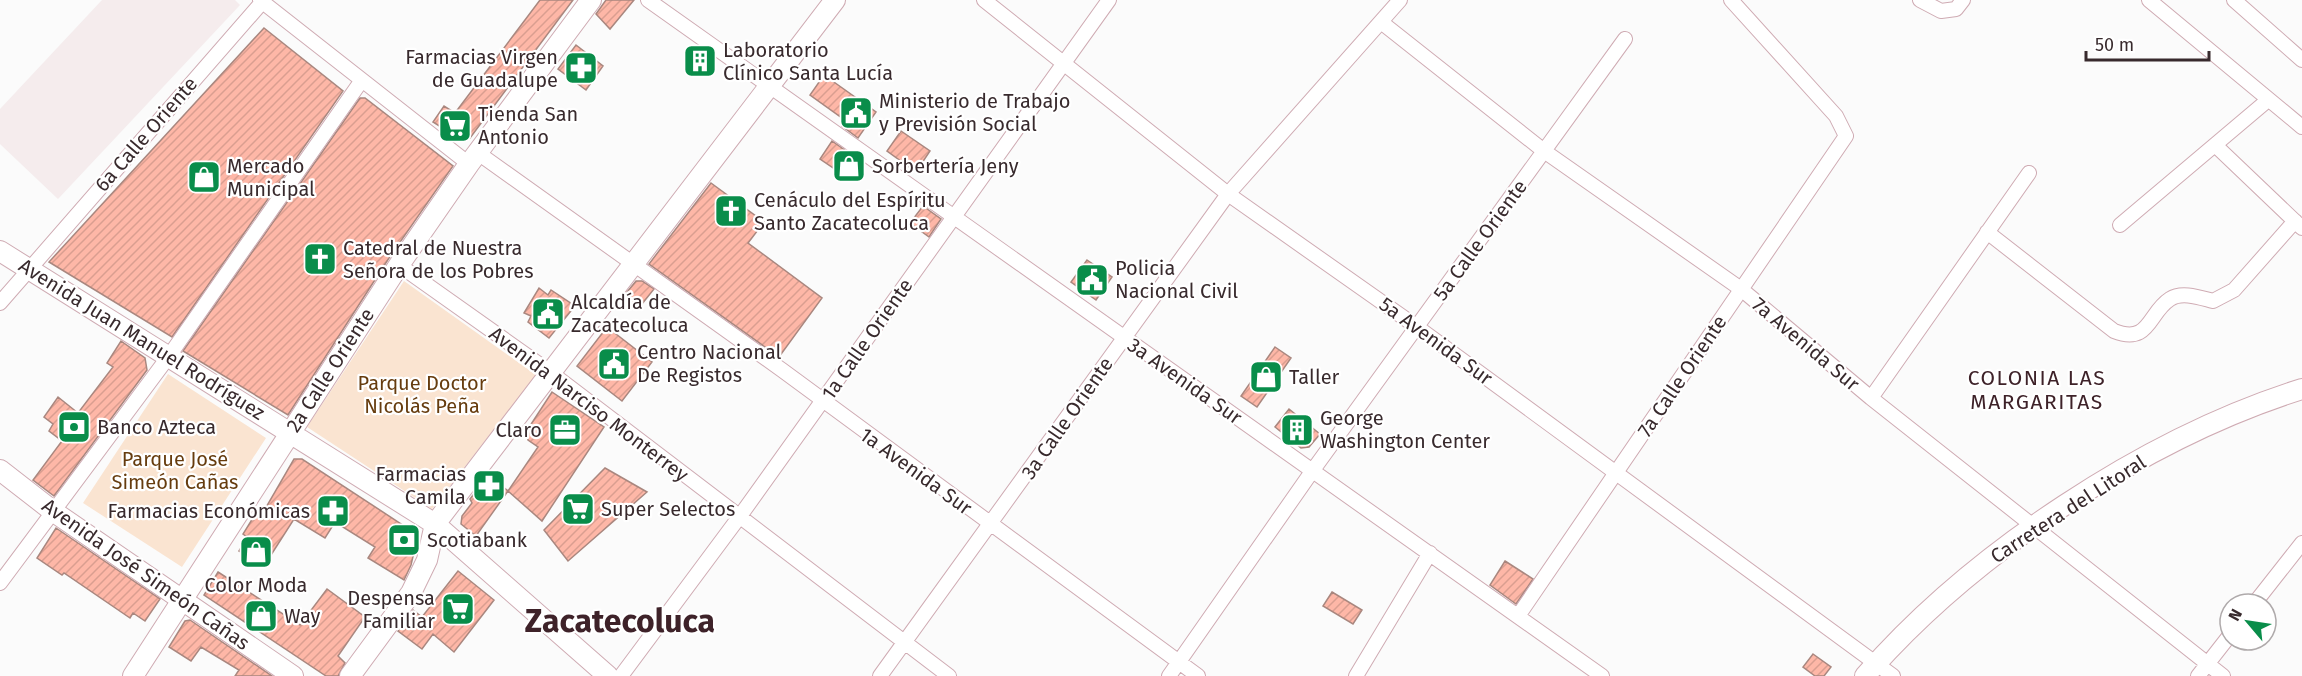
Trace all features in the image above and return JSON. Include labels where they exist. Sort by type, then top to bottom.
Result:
[{"type":"main road","name":"2a Calle Oriente","points":[[133,676],[399,265],[474,158],[591,0]]},
{"type":"main road","points":[[350,676],[411,593],[427,560],[435,524],[635,264],[767,86],[835,0]]},
{"type":"main road","name":"Avenida Juan Manuel Rodríguez","points":[[0,251],[435,524],[608,676]]},
{"type":"main road","name":"Carretera del Litoral","points":[[1870,670],[1930,610],[1976,569],[2114,474],[2173,442],[2273,398],[2302,389]]},
{"type":"main road","name":"Avenida José Simeón Cañas","points":[[0,470],[54,512],[293,676]]},
{"type":"street","name":"3a Avenida Sur","points":[[648,0],[1602,676]]},
{"type":"street","name":"5a Avenida Sur","points":[[984,0],[1228,194],[1417,327],[1617,473],[1870,670],[1893,676]]},
{"type":"street","name":"1a Calle Oriente","points":[[621,676],[740,516],[1109,0]]},
{"type":"street","name":"3a Calle Oriente","points":[[880,676],[1228,194],[1400,0]]},
{"type":"street","name":"7a Calle Oriente","points":[[1518,616],[1846,136],[1836,116],[1731,0]]},
{"type":"street","points":[[1920,0],[1941,11],[1956,9],[1963,0]]},
{"type":"street","points":[[2149,0],[2302,127]]},
{"type":"street","points":[[2234,0],[2302,60]]},
{"type":"street","name":"1a Avenida Sur","points":[[262,1],[363,80],[474,158],[635,264],[1198,676]]},
{"type":"street","name":"6a Calle Oriente","points":[[0,303],[27,269],[262,1]]},
{"type":"street","name":"7a Avenida Sur","points":[[1381,22],[1544,151],[1741,290],[1871,398],[2223,676]]},
{"type":"street","name":"5a Calle Oriente","points":[[1168,676],[1313,470],[1625,39]]},
{"type":"street","points":[[0,583],[169,356],[363,80]]},
{"type":"street","points":[[2120,225],[2268,100]]},
{"type":"street","points":[[1987,232],[2114,331],[2124,335],[2146,328],[2170,299],[2195,296],[2213,301],[2235,290],[2298,225],[2215,145]]},
{"type":"street","points":[[1871,398],[2029,173]]},
{"type":"street","name":"Avenida Narciso Monterrey","points":[[399,265],[550,372],[949,676]]},
{"type":"street","points":[[2263,592],[2302,543]]},
{"type":"street","points":[[1356,676],[1430,553]]},
{"type":"street","points":[[2198,676],[2218,651]]},
{"type":"shaded area","points":[[102,0],[235,0],[240,5],[58,199],[0,144],[0,109]]},
{"type":"green space","name":"Parque Doctor Nicolás Peña","points":[[404,281],[536,375],[432,509],[307,427]]},
{"type":"green space","name":"Parque José Simeón Cañas","points":[[168,374],[266,438],[182,567],[83,503]]},
{"type":"building","points":[[540,0],[573,0],[470,138],[460,139],[433,122],[444,106],[455,113]]},
{"type":"building","points":[[606,0],[634,0],[610,29],[596,14]]},
{"type":"building","name":"Mercado Municipal","points":[[264,28],[343,91],[172,337],[49,262]]},
{"type":"building","name":"Farmacias Virgen de Guadalupe","points":[[576,45],[603,66],[586,90],[558,69]]},
{"type":"building","name":"Laboratorio Clínico Santa Lucía","points":[[699,47],[714,57],[700,75],[686,65]]},
{"type":"building","points":[[824,75],[876,112],[858,138],[842,126],[846,121],[810,95]]},
{"type":"building","name":"Catedral de Nuestra Señora de los Pobres","points":[[360,98],[365,98],[453,166],[389,258],[288,415],[183,351]]},
{"type":"building","points":[[901,131],[930,151],[916,172],[887,151]]},
{"type":"building","points":[[832,141],[863,163],[851,180],[820,159]]},
{"type":"building","points":[[711,183],[764,222],[748,243],[822,298],[779,357],[649,264]]},
{"type":"building","points":[[923,206],[941,219],[929,237],[910,223]]},
{"type":"building","name":"Policia Nacional Civil","points":[[1087,260],[1112,277],[1096,300],[1071,282]]},
{"type":"building","points":[[636,281],[642,281],[654,289],[638,309],[623,297]]},
{"type":"building","name":"Alcaldía de Zacatecoluca","points":[[539,288],[548,295],[551,290],[575,306],[549,338],[528,322],[531,316],[524,313]]},
{"type":"building","name":"Centro Nacional De Registos","points":[[607,327],[652,362],[622,401],[577,366]]},
{"type":"building","points":[[121,341],[145,358],[147,370],[54,496],[33,480],[62,441],[49,431],[53,424],[44,417],[58,397],[78,413],[113,367],[107,363]]},
{"type":"building","name":"Taller","points":[[1275,347],[1291,358],[1257,407],[1241,396]]},
{"type":"building","points":[[552,392],[604,427],[542,521],[508,491],[538,447],[528,440],[526,432]]},
{"type":"building","name":"George Washington Center","points":[[1289,409],[1320,434],[1309,447],[1301,448],[1275,427]]},
{"type":"building","points":[[294,459],[302,459],[418,535],[411,565],[404,580],[368,558],[375,547],[335,522],[325,538],[294,519],[264,566],[239,551],[247,537],[243,534],[256,513],[261,516]]},
{"type":"building","points":[[605,468],[647,492],[568,561],[544,530]]},
{"type":"building","points":[[488,475],[508,491],[476,536],[461,524],[462,516],[472,503],[470,499]]},
{"type":"building","points":[[56,528],[160,599],[145,621],[133,613],[130,618],[64,573],[62,575],[37,558]]},
{"type":"building","points":[[1505,561],[1533,579],[1516,604],[1490,585]]},
{"type":"building","name":"Despensa Familiar","points":[[458,571],[494,600],[454,652],[433,634],[422,649],[398,631],[413,610],[422,617]]},
{"type":"building","points":[[218,572],[300,625],[327,589],[365,617],[338,656],[345,663],[338,676],[326,676],[204,595]]},
{"type":"building","points":[[1332,592],[1362,610],[1353,624],[1323,606]]},
{"type":"building","points":[[190,620],[272,676],[235,676],[239,670],[201,647],[191,661],[169,647],[185,621]]},
{"type":"building","points":[[1813,654],[1831,667],[1824,676],[1815,676],[1803,667]]},
{"type":"place","name":"Laboratorio Clínico Santa Lucía","points":[[700,61]]},
{"type":"place","name":"Farmacias Virgen de Guadalupe","points":[[581,68]]},
{"type":"place","name":"Ministerio de Trabajo y Previsión Social","points":[[856,113]]},
{"type":"place","name":"Tienda San Antonio","points":[[455,126]]},
{"type":"place","name":"Sorbertería Jeny","points":[[849,166]]},
{"type":"place","name":"Mercado Municipal","points":[[204,177]]},
{"type":"place","name":"Cenáculo del Espíritu Santo Zacatecoluca","points":[[731,211]]},
{"type":"place","name":"Catedral de Nuestra Señora de los Pobres","points":[[320,259]]},
{"type":"place","name":"Policia Nacional Civil","points":[[1092,280]]},
{"type":"place","name":"Alcaldía de Zacatecoluca","points":[[548,314]]},
{"type":"place","name":"Centro Nacional De Registos","points":[[614,364]]},
{"type":"place","name":"Taller","points":[[1266,377]]},
{"type":"place","name":"Banco Azteca","points":[[74,427]]},
{"type":"place","name":"Claro","points":[[565,430]]},
{"type":"place","name":"George Washington Center","points":[[1297,430]]},
{"type":"place","name":"Farmacias Camila","points":[[489,486]]},
{"type":"place","name":"Super Selectos","points":[[578,509]]},
{"type":"place","name":"Farmacias Económicas","points":[[333,511]]},
{"type":"place","name":"Scotiabank","points":[[404,540]]},
{"type":"place","name":"Color Moda","points":[[256,552]]},
{"type":"place","name":"Despensa Familiar","points":[[458,609]]},
{"type":"place","name":"Way","points":[[261,616]]},
{"type":"district","name":"COLONIA LAS MARGARITAS","points":[[2037,390]]},
{"type":"district","name":"Zacatecoluca","points":[[620,621]]}]
